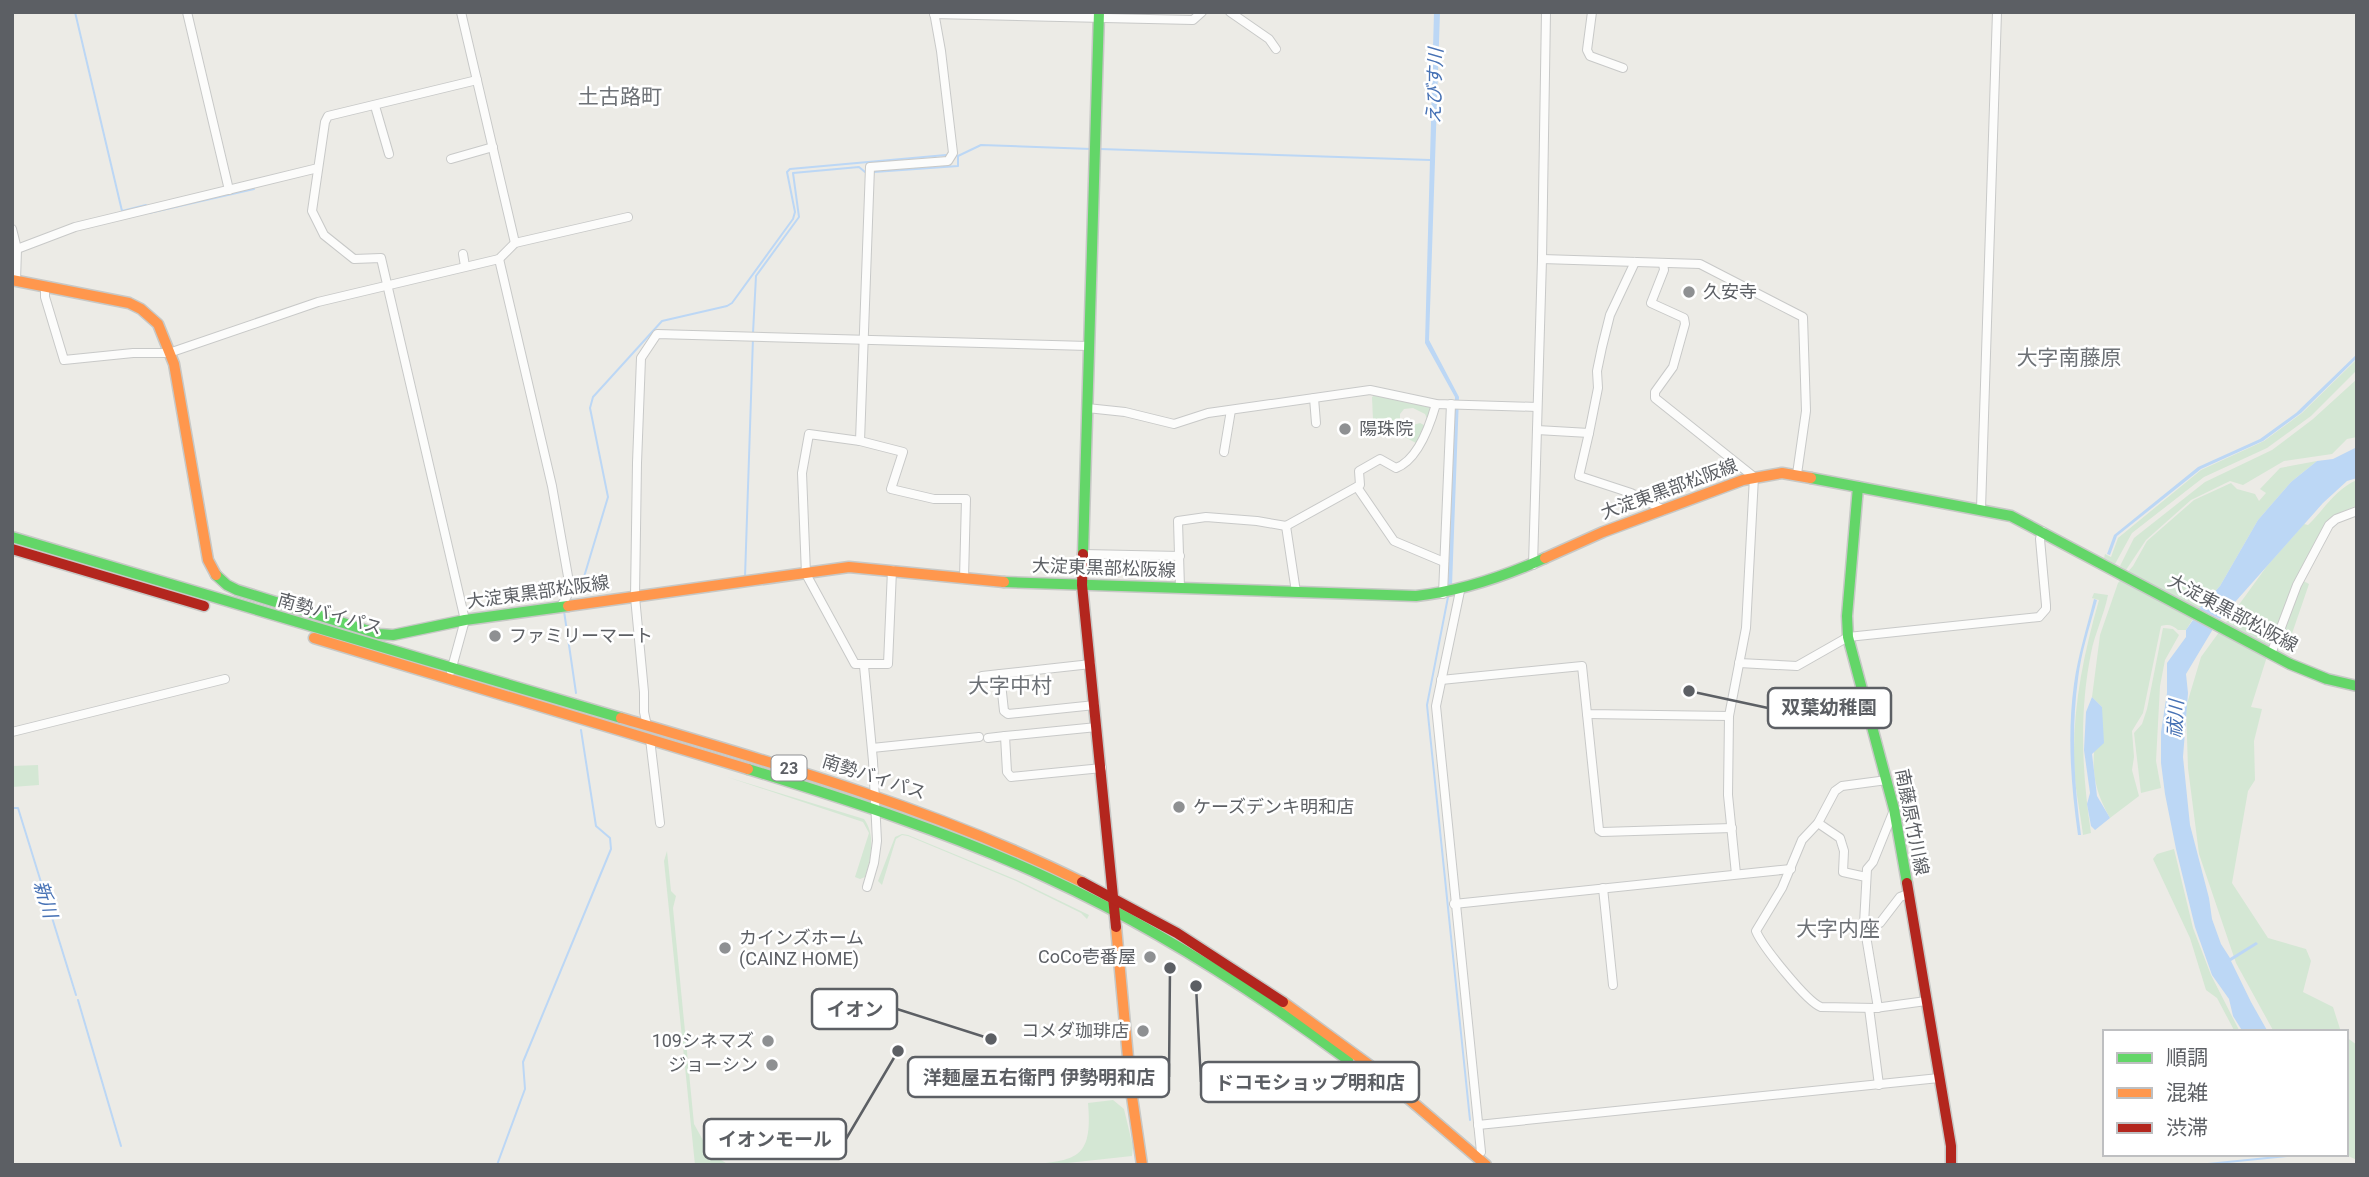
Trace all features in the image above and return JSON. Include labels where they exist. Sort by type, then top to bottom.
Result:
[{"type":"main road","points":[[1099,16],[1082,585],[1102,768],[1131,1090],[1142,1165]]},
{"type":"main road","name":"大淀東黒部松阪線","points":[[14,280],[112,299],[141,309],[158,324],[174,364],[208,560],[223,583],[237,590],[379,634],[393,635],[465,620],[565,605],[849,567],[1011,583],[1416,596],[1443,594],[1485,584],[1533,565],[1602,532],[1768,473],[1797,474],[2011,516],[2269,653],[2312,673],[2357,686]]},
{"type":"main road","name":"南藤原竹川線","points":[[1858,487],[1847,615],[1848,637],[1895,809],[1951,1146],[1951,1165]]},
{"type":"main road","name":"南勢バイパス","points":[[12,537],[876,795],[992,839],[1114,897],[1209,951],[1287,1003],[1410,1097],[1486,1165]]},
{"type":"main road","name":"南勢バイパス","points":[[12,549],[876,810],[1005,859],[1115,913],[1189,954],[1283,1012],[1396,1097],[1473,1165]]},
{"type":"street","points":[[187,12],[229,190]]},
{"type":"street","points":[[461,12],[515,243]]},
{"type":"street","points":[[860,441],[870,167],[943,162],[952,156],[944,71],[934,13],[1193,20],[1202,12]]},
{"type":"street","points":[[1230,12],[1269,39],[1276,50]]},
{"type":"street","points":[[1533,565],[1546,12]]},
{"type":"street","points":[[1592,12],[1587,51],[1590,56],[1623,68]]},
{"type":"street","points":[[1981,509],[1997,12]]},
{"type":"street","points":[[448,680],[465,620],[381,258],[354,259],[324,235],[312,211],[328,116],[477,79]]},
{"type":"street","points":[[375,106],[389,154]]},
{"type":"street","points":[[451,159],[493,147]]},
{"type":"street","points":[[17,249],[75,227],[318,168]]},
{"type":"street","points":[[44,287],[64,360],[133,352],[169,353],[318,302],[499,258],[515,243],[628,217]]},
{"type":"street","points":[[12,229],[17,249],[14,280]]},
{"type":"street","points":[[463,254],[465,267]]},
{"type":"street","points":[[499,258],[552,486],[569,582],[565,605]]},
{"type":"street","points":[[1542,259],[1700,264],[1802,317],[1806,411],[1797,474]]},
{"type":"street","points":[[1635,262],[1610,315],[1597,371],[1598,388],[1579,476],[1631,493],[1664,510]]},
{"type":"street","points":[[1663,263],[1664,270],[1651,303],[1684,318],[1685,324],[1673,367],[1656,392],[1655,398],[1754,477],[1746,628],[1729,716],[1728,796],[1737,874]]},
{"type":"street","points":[[660,823],[651,740],[644,712],[635,597],[641,358],[657,334],[1088,346]]},
{"type":"street","points":[[1087,408],[1125,412],[1169,424],[1208,413],[1376,391],[1436,404],[1537,407]]},
{"type":"street","points":[[1314,398],[1317,423]]},
{"type":"street","points":[[1180,588],[1178,522],[1206,517],[1286,526],[1360,485],[1359,471],[1380,459],[1396,468],[1406,461],[1429,427],[1436,404]]},
{"type":"street","points":[[1443,594],[1455,404]]},
{"type":"street","points":[[1224,452],[1231,410]]},
{"type":"street","points":[[1536,430],[1589,433]]},
{"type":"street","points":[[892,570],[887,664],[855,664],[806,574],[802,473],[809,434],[860,441],[903,452],[891,489],[934,499],[966,499],[964,579]]},
{"type":"street","points":[[1357,487],[1394,541],[1444,562]]},
{"type":"street","points":[[2269,653],[2297,585],[2329,525],[2336,519],[2357,511]]},
{"type":"street","points":[[1286,526],[1296,592]]},
{"type":"street","points":[[1739,663],[1797,666],[1848,637],[2039,617],[2046,609],[2040,539],[2042,531]]},
{"type":"street","points":[[1083,554],[1180,556]]},
{"type":"street","points":[[1460,591],[1436,706],[1481,1152]]},
{"type":"street","points":[[982,676],[1091,664]]},
{"type":"street","points":[[864,666],[876,795],[877,848],[867,887]]},
{"type":"street","points":[[1441,680],[1582,666],[1599,830],[1732,828]]},
{"type":"street","points":[[1000,674],[1003,708],[1006,713],[1095,705]]},
{"type":"street","points":[[12,732],[225,679]]},
{"type":"street","points":[[1587,714],[1729,716]]},
{"type":"street","points":[[872,748],[1097,727]]},
{"type":"street","points":[[1004,736],[1007,772],[1011,777],[1102,768]]},
{"type":"street","points":[[1887,780],[1842,786],[1835,791],[1818,822],[1802,840],[1782,888],[1758,925],[1758,935],[1791,979],[1815,1005],[1874,1008],[1926,1001]]},
{"type":"street","points":[[1879,1084],[1874,1008],[1864,924],[1866,877],[1895,809]]},
{"type":"street","points":[[1818,822],[1840,838],[1844,852],[1843,872],[1866,877]]},
{"type":"street","points":[[1454,904],[1791,869]]},
{"type":"street","points":[[1603,888],[1614,985]]},
{"type":"street","points":[[1864,924],[1880,923],[1890,913],[1894,903],[1908,894]]},
{"type":"street","points":[[1478,1125],[1939,1078]]},
{"type":"green space","points":[[2357,359],[2357,370],[2311,416],[2267,448],[2204,477],[2132,533],[2115,564],[2104,558],[2105,554],[2111,557],[2118,538],[2201,470],[2264,441],[2302,413]]},
{"type":"green space","points":[[2357,379],[2357,437],[2347,439],[2332,454],[2284,461],[2243,485],[2230,481],[2191,500],[2146,540],[2126,570],[2120,566],[2134,538],[2205,482],[2272,450],[2313,419]]},
{"type":"green space","points":[[1378,393],[1433,406],[1428,421],[1425,414],[1413,408],[1404,409],[1400,414],[1400,424],[1406,427],[1420,423],[1426,426],[1416,443],[1373,420],[1372,397]]},
{"type":"green space","points":[[2317,461],[2291,482],[2258,520],[2220,586],[2199,609],[2186,630],[2178,630],[2170,625],[2161,626],[2143,713],[2132,731],[2132,770],[2139,796],[2110,818],[2097,789],[2095,776],[2094,750],[2102,707],[2092,697],[2100,635],[2118,583],[2133,566],[2147,541],[2194,500],[2231,483],[2237,489],[2255,494],[2259,501],[2266,493],[2260,489],[2280,468]]},
{"type":"green space","points":[[2357,480],[2357,505],[2334,516],[2298,578],[2309,584],[2286,651],[2271,644],[2251,707],[2262,709],[2254,741],[2255,780],[2248,791],[2232,883],[2268,938],[2306,949],[2311,961],[2303,992],[2333,1007],[2340,1030],[2273,1030],[2236,963],[2199,854],[2188,768],[2186,707],[2201,657],[2267,566],[2304,524],[2308,525],[2336,494]]},
{"type":"green space","points":[[2094,593],[2108,595],[2087,676],[2083,721],[2084,766],[2091,833],[2083,835],[2075,779],[2074,740],[2080,679],[2099,600],[2092,598]]},
{"type":"green space","points":[[2163,628],[2173,629],[2179,635],[2165,660],[2160,686],[2156,761],[2161,788],[2141,793],[2134,733],[2142,724],[2147,709]]},
{"type":"green space","points":[[38,765],[39,785],[12,787],[12,766]]},
{"type":"green space","points":[[727,777],[864,819],[868,825],[871,840],[865,877],[855,877],[869,833],[863,822]]},
{"type":"green space","points":[[902,834],[1017,880],[1089,915],[1087,919],[1081,913],[1016,881],[902,835],[896,839],[882,885],[878,881],[895,837]]},
{"type":"green space","points":[[2174,849],[2193,928],[2211,975],[2239,1030],[2234,1030],[2217,998],[2206,990],[2190,938],[2153,859],[2157,854]]},
{"type":"green space","points":[[667,851],[671,891],[676,896],[673,908],[694,1124],[710,1153],[729,1165],[695,1165],[664,861]]},
{"type":"green space","points":[[2348,1038],[2357,1045],[2357,1160],[2348,1156]]},
{"type":"green space","points":[[1113,1100],[1124,1109],[1133,1147],[1132,1156],[1027,1165],[1058,1161],[1078,1154],[1087,1136],[1088,1103]]},
{"type":"water","name":"えびす川","points":[[1434,12],[1440,12],[1429,340],[1459,397],[1452,586],[1448,586],[1455,397],[1425,343]]},
{"type":"water","points":[[2357,354],[2357,358],[2301,413],[2263,441],[2201,469],[2117,536],[2110,555],[2107,554],[2114,535],[2198,467],[2260,439],[2296,413]]},
{"type":"water","points":[[2357,447],[2357,478],[2347,481],[2323,503],[2220,619],[2199,609],[2220,586],[2258,520],[2291,482],[2317,461],[2333,459]]},
{"type":"water","points":[[2094,599],[2097,600],[2081,659],[2076,698],[2074,757],[2081,835],[2078,835],[2071,760],[2072,703],[2078,662]]},
{"type":"water","name":"祓川","points":[[2193,620],[2213,629],[2186,674],[2188,693],[2183,757],[2190,825],[2212,919],[2221,944],[2230,958],[2256,942],[2258,944],[2231,961],[2267,1030],[2242,1030],[2233,1016],[2229,999],[2212,975],[2195,927],[2176,849],[2161,763],[2161,732],[2167,693],[2167,663],[2186,637],[2186,630]]},
{"type":"water","points":[[2092,697],[2102,707],[2104,743],[2092,754],[2097,796],[2110,818],[2095,830],[2091,826],[2087,804],[2090,793],[2084,750],[2086,712]]},
{"type":"waterway","points":[[75,12],[122,211],[146,205]]},
{"type":"waterway","points":[[874,172],[958,166],[958,156],[981,145],[1091,149]]},
{"type":"waterway","points":[[1100,149],[1430,160]]},
{"type":"waterway","points":[[569,600],[584,577],[608,497],[590,408],[593,397],[662,321],[732,303],[793,219],[795,212],[787,172],[790,169],[946,155]]},
{"type":"waterway","points":[[753,333],[756,276],[799,217],[793,173],[859,167],[865,172]]},
{"type":"waterway","points":[[149,213],[254,189]]},
{"type":"waterway","points":[[745,577],[753,338]]},
{"type":"waterway","points":[[1448,597],[1427,705],[1470,1120]]},
{"type":"waterway","points":[[564,611],[576,693]]},
{"type":"waterway","points":[[497,1165],[525,1089],[523,1062],[611,849],[610,838],[596,826],[581,730]]},
{"type":"waterway","name":"新川","points":[[12,808],[18,808],[76,995]]},
{"type":"waterway","name":"新川","points":[[78,1000],[121,1146]]},
{"type":"waterway","points":[[2198,1165],[2287,1156]]},
{"type":"traffic: fast","points":[[1083,554],[1099,12]]},
{"type":"traffic: fast","points":[[1811,478],[2011,516],[2290,664],[2327,679],[2357,686]]},
{"type":"traffic: fast","points":[[1858,487],[1847,616],[1848,637],[1894,809],[1907,883]]},
{"type":"traffic: fast","points":[[12,537],[621,718]]},
{"type":"traffic: fast","points":[[1004,582],[1416,596],[1450,591],[1482,582],[1545,558]]},
{"type":"traffic: fast","points":[[216,575],[237,590],[379,634],[393,635],[465,620],[568,606]]},
{"type":"traffic: fast","points":[[748,769],[937,832],[1088,897],[1203,962],[1277,1009],[1348,1060]]},
{"type":"traffic: slow","points":[[12,280],[129,303],[141,309],[158,324],[174,364],[208,560],[216,575]]},
{"type":"traffic: slow","points":[[1545,558],[1603,532],[1743,480],[1782,473],[1811,478]]},
{"type":"traffic: slow","points":[[568,606],[849,567],[1004,582]]},
{"type":"traffic: slow","points":[[314,638],[748,769]]},
{"type":"traffic: slow","points":[[621,718],[797,771],[913,810],[970,832],[1082,882]]},
{"type":"traffic: slow","points":[[1116,927],[1131,1090],[1142,1165]]},
{"type":"traffic: slow","points":[[1283,1002],[1368,1064],[1486,1165]]},
{"type":"traffic: jam","points":[[12,549],[204,606]]},
{"type":"traffic: jam","points":[[1083,554],[1082,585],[1116,927]]},
{"type":"traffic: jam","points":[[1082,882],[1177,933],[1283,1002]]},
{"type":"traffic: jam","points":[[1907,883],[1951,1146],[1951,1165]]},
{"type":"place","name":"久安寺","points":[[1689,292]]},
{"type":"place","name":"陽珠院","points":[[1345,429]]},
{"type":"place","name":"ファミリーマート","points":[[495,636]]},
{"type":"place","name":"双葉幼稚園","points":[[1689,691]]},
{"type":"place","name":"ケーズデンキ明和店","points":[[1179,807]]},
{"type":"place","name":"カインズホーム (CAINZ HOME)","points":[[725,948]]},
{"type":"place","name":"CoCo壱番屋","points":[[1150,957]]},
{"type":"place","name":"洋麺屋五右衛門 伊勢明和店","points":[[1170,968]]},
{"type":"place","name":"ドコモショップ明和店","points":[[1196,986]]},
{"type":"place","name":"コメダ珈琲店","points":[[1143,1031]]},
{"type":"place","name":"イオン","points":[[991,1039]]},
{"type":"place","name":"109シネマズ","points":[[768,1041]]},
{"type":"place","name":"イオンモール","points":[[898,1051]]},
{"type":"place","name":"ジョーシン","points":[[772,1065]]},
{"type":"district","name":"土古路町","points":[[620,97]]},
{"type":"district","name":"大字南藤原","points":[[2069,358]]},
{"type":"district","name":"大字中村","points":[[1010,686]]},
{"type":"district","name":"大字内座","points":[[1838,929]]}]
